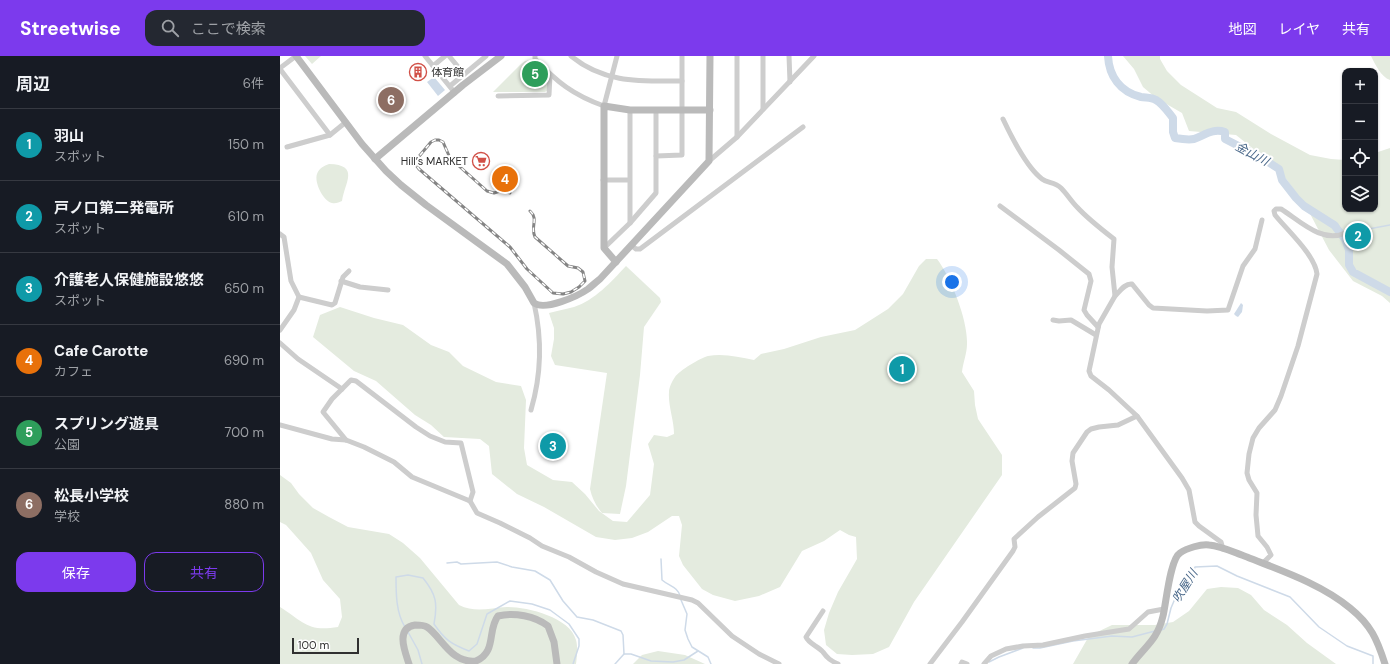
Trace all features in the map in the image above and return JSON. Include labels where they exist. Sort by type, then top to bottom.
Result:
[{"type":"street","points":[[330,135],[280,68],[296,56],[375,159],[401,185],[426,205],[507,264],[525,287],[534,303],[540,344],[538,383],[531,410]]},
{"type":"street","points":[[425,56],[455,93]]},
{"type":"street","points":[[433,66],[445,56]]},
{"type":"street","points":[[449,56],[464,74]]},
{"type":"street","points":[[450,86],[485,56]]},
{"type":"street","points":[[375,159],[501,56]]},
{"type":"street","points":[[535,56],[535,59],[550,75],[576,94],[604,106],[630,110],[710,110]]},
{"type":"street","points":[[571,56],[586,67],[611,77],[640,81],[682,81]]},
{"type":"street","points":[[616,262],[604,248],[603,180],[604,106],[617,56]]},
{"type":"street","points":[[656,156],[682,156],[682,56]]},
{"type":"street","points":[[709,161],[710,56]]},
{"type":"street","points":[[737,56],[737,137]]},
{"type":"street","points":[[763,56],[763,109]]},
{"type":"street","points":[[789,56],[790,82]]},
{"type":"street","points":[[534,303],[536,305],[544,306],[564,300],[589,289],[616,262],[709,161],[737,137],[814,56]]},
{"type":"street","points":[[498,96],[550,95],[550,75]]},
{"type":"street","points":[[630,110],[630,223]]},
{"type":"street","points":[[604,248],[630,223],[656,193],[656,110]]},
{"type":"street","points":[[1004,119],[1021,152],[1038,176],[1043,180],[1050,181],[1060,187],[1077,207],[1114,239],[1112,267],[1115,296]]},
{"type":"street","points":[[287,147],[330,135],[346,122]]},
{"type":"street","points":[[631,245],[636,249],[640,249],[803,127]]},
{"type":"street","points":[[603,180],[629,180]]},
{"type":"street","points":[[1000,206],[1089,274],[1091,281],[1084,310],[1098,327]]},
{"type":"street","points":[[1263,563],[1271,555],[1267,547],[1258,536],[1256,515],[1257,493],[1249,480],[1247,473],[1249,454],[1253,438],[1259,428],[1275,410],[1281,396],[1298,346],[1316,274],[1311,258],[1275,215],[1274,211],[1276,209],[1281,209],[1303,224],[1323,234],[1334,236],[1345,233]]},
{"type":"street","points":[[1223,549],[1221,542],[1198,526],[1195,522],[1189,490],[1137,416],[1114,394],[1091,376],[1088,371],[1098,327],[1115,296],[1126,284],[1132,284],[1153,308],[1207,311],[1228,310],[1243,266],[1255,249],[1262,220]]},
{"type":"street","points":[[280,234],[284,237],[291,281],[299,298],[294,310],[280,330]]},
{"type":"street","points":[[299,298],[332,305],[335,303],[341,281],[349,271]]},
{"type":"street","points":[[341,281],[360,287],[388,290]]},
{"type":"street","points":[[1053,320],[1071,320],[1096,335]]},
{"type":"street","points":[[280,343],[298,359],[342,389]]},
{"type":"street","points":[[346,440],[323,412],[332,399],[351,380],[356,381],[430,436],[445,442],[461,442],[473,492],[470,502]]},
{"type":"street","points":[[930,664],[1013,552],[1015,547],[1014,539],[1038,517],[1075,488],[1076,484],[1072,461],[1073,453],[1087,432],[1091,429],[1099,427],[1118,425],[1137,416]]},
{"type":"street","points":[[280,425],[332,440],[346,440],[394,462],[412,477],[470,502],[477,513],[530,538],[542,546],[568,556],[596,572],[623,584],[686,598],[698,603],[732,636],[759,654],[779,664]]},
{"type":"street","points":[[1132,664],[1155,638],[1163,617],[1170,578],[1176,556],[1179,553],[1204,545],[1210,545],[1263,563],[1322,589],[1350,608],[1376,637],[1385,664]]},
{"type":"street","points":[[982,664],[990,656],[1006,649],[1043,645],[1129,629],[1148,612],[1164,609]]},
{"type":"street","points":[[823,611],[806,637],[808,641],[826,657],[838,664]]},
{"type":"street","points":[[409,664],[403,640],[403,634],[407,628],[420,625],[427,626],[456,660],[463,663],[473,662],[484,656],[488,650],[498,616],[511,615],[534,618],[548,626],[554,642],[557,664]]},
{"type":"street","points":[[961,664],[962,662],[967,664]]},
{"type":"shaded area","points":[[305,56],[321,56],[312,64]]},
{"type":"shaded area","points":[[1123,56],[1160,56],[1160,59],[1167,71],[1181,85],[1217,108],[1236,112],[1271,134],[1310,155],[1342,160],[1342,212],[1378,212],[1378,152],[1390,148],[1390,303],[1382,296],[1353,281],[1329,250],[1306,206],[1287,180],[1266,159],[1236,135],[1189,131],[1182,113],[1156,98],[1143,87],[1134,69]]},
{"type":"shaded area","points":[[1371,56],[1390,56],[1390,80],[1381,73]]},
{"type":"shaded area","points":[[525,61],[534,61],[548,75],[548,90],[545,92],[493,92],[521,64]]},
{"type":"shaded area","points":[[329,164],[339,165],[348,171],[342,201],[336,203],[329,202],[325,199],[320,191],[316,177],[319,170]]},
{"type":"shaded area","points":[[926,259],[937,259],[948,277],[958,300],[967,334],[967,347],[962,372],[974,391],[978,419],[1002,455],[1002,475],[914,602],[889,647],[873,654],[837,654],[826,645],[824,630],[829,613],[838,592],[857,559],[856,537],[840,530],[824,541],[802,551],[780,587],[759,596],[735,601],[713,595],[702,589],[683,565],[679,556],[682,525],[679,516],[672,516],[648,532],[632,538],[615,540],[596,537],[544,507],[517,494],[492,474],[489,446],[480,439],[444,437],[431,425],[415,415],[376,381],[354,371],[313,337],[320,315],[340,307],[374,318],[403,325],[431,345],[449,352],[463,366],[496,382],[521,386],[526,400],[524,448],[527,465],[553,480],[572,482],[585,494],[599,511],[613,521],[627,522],[650,495],[654,464],[648,444],[654,435],[667,437],[674,434],[669,392],[672,382],[677,374],[695,362],[708,356],[725,355],[754,360],[761,354],[784,349],[821,337],[855,330],[888,309],[903,294],[919,266]]},
{"type":"shaded area","points":[[626,266],[660,298],[661,302],[644,327],[640,375],[626,486],[620,514],[602,513],[594,502],[590,489],[607,373],[555,365],[551,356],[554,328],[549,313],[574,307],[589,300],[602,290]]},
{"type":"shaded area","points":[[280,475],[291,483],[299,494],[313,508],[329,517],[348,527],[389,534],[403,543],[420,558],[459,605],[471,609],[515,607],[536,611],[557,619],[566,625],[576,640],[576,664],[280,664],[280,607],[312,627],[338,627],[342,617],[340,599],[323,580],[311,553],[286,525],[280,522]]},
{"type":"shaded area","points":[[1221,587],[1238,588],[1251,595],[1264,610],[1287,625],[1307,643],[1336,664],[1073,664],[1089,636],[1112,625],[1155,625],[1173,622],[1189,611],[1207,589]]},
{"type":"shaded area","points":[[658,651],[685,655],[705,664],[633,664],[642,655]]},
{"type":"water","points":[[434,77],[445,90],[438,96],[427,82]]},
{"type":"water","points":[[1333,220],[1338,223],[1343,233],[1338,233],[1328,224]]},
{"type":"water","points":[[1241,303],[1243,305],[1242,312],[1238,317],[1234,314]]},
{"type":"waterway","name":"金山川","points":[[1108,56],[1113,76],[1122,87],[1134,95],[1154,99],[1165,108],[1173,118],[1173,132],[1175,138],[1194,139],[1213,131],[1225,132],[1225,139],[1262,158],[1279,169],[1282,180],[1296,198],[1304,206],[1334,225],[1345,239],[1349,250],[1349,265],[1353,272],[1390,292]]},
{"type":"waterway","points":[[1363,230],[1390,225]]},
{"type":"waterway","points":[[1346,233],[1352,233]]},
{"type":"waterway","points":[[661,559],[662,580],[675,589],[680,596]]},
{"type":"waterway","points":[[447,563],[457,562],[461,564],[497,562],[512,567],[535,571],[550,580],[563,601],[577,617],[593,620],[621,631],[623,635],[624,654]]},
{"type":"waterway","name":"吹屋川","points":[[1161,630],[1164,629],[1167,624],[1171,608],[1177,594],[1189,585],[1195,567],[1217,566],[1237,576],[1290,597],[1319,627],[1347,646],[1373,656],[1373,664]]},
{"type":"waterway","points":[[405,627],[398,609],[396,577],[408,575],[423,578],[431,589],[436,604],[434,624],[445,638],[457,646],[469,651],[477,644],[487,614],[510,601],[532,604],[550,610],[569,624],[579,639],[579,646],[573,664]]},
{"type":"waterway","points":[[681,600],[687,614],[685,630],[688,639],[692,647],[708,657],[711,664]]},
{"type":"waterway","name":"吹屋川","points":[[1033,648],[1112,636],[1132,637],[1155,631]]},
{"type":"waterway","points":[[408,632],[418,650],[422,664]]},
{"type":"waterway","name":"吹屋川","points":[[989,662],[1023,648]]},
{"type":"waterway","points":[[615,664],[624,654],[631,654],[651,661],[673,662],[684,660],[698,651]]},
{"type":"railway","points":[[510,193],[503,190],[494,193],[487,191],[450,158],[443,142],[439,140],[431,142],[416,160],[416,165],[419,169],[510,247],[527,269],[553,293],[563,294],[571,292],[585,281],[583,272],[578,268],[568,266],[535,237],[533,230],[534,217],[530,211]]},
{"type":"place","name":"体育館","points":[[418,72]]},
{"type":"place","name":"スプリング遊具","points":[[535,74]]},
{"type":"place","name":"松長小学校","points":[[391,100]]},
{"type":"place","name":"Hill’s MARKET","points":[[481,161]]},
{"type":"place","name":"Cafe Carotte","points":[[505,179]]},
{"type":"place","name":"戸ノ口第二発電所","points":[[1358,236]]},
{"type":"place","name":"羽山","points":[[902,369]]},
{"type":"place","name":"介護老人保健施設悠悠","points":[[553,446]]}]
